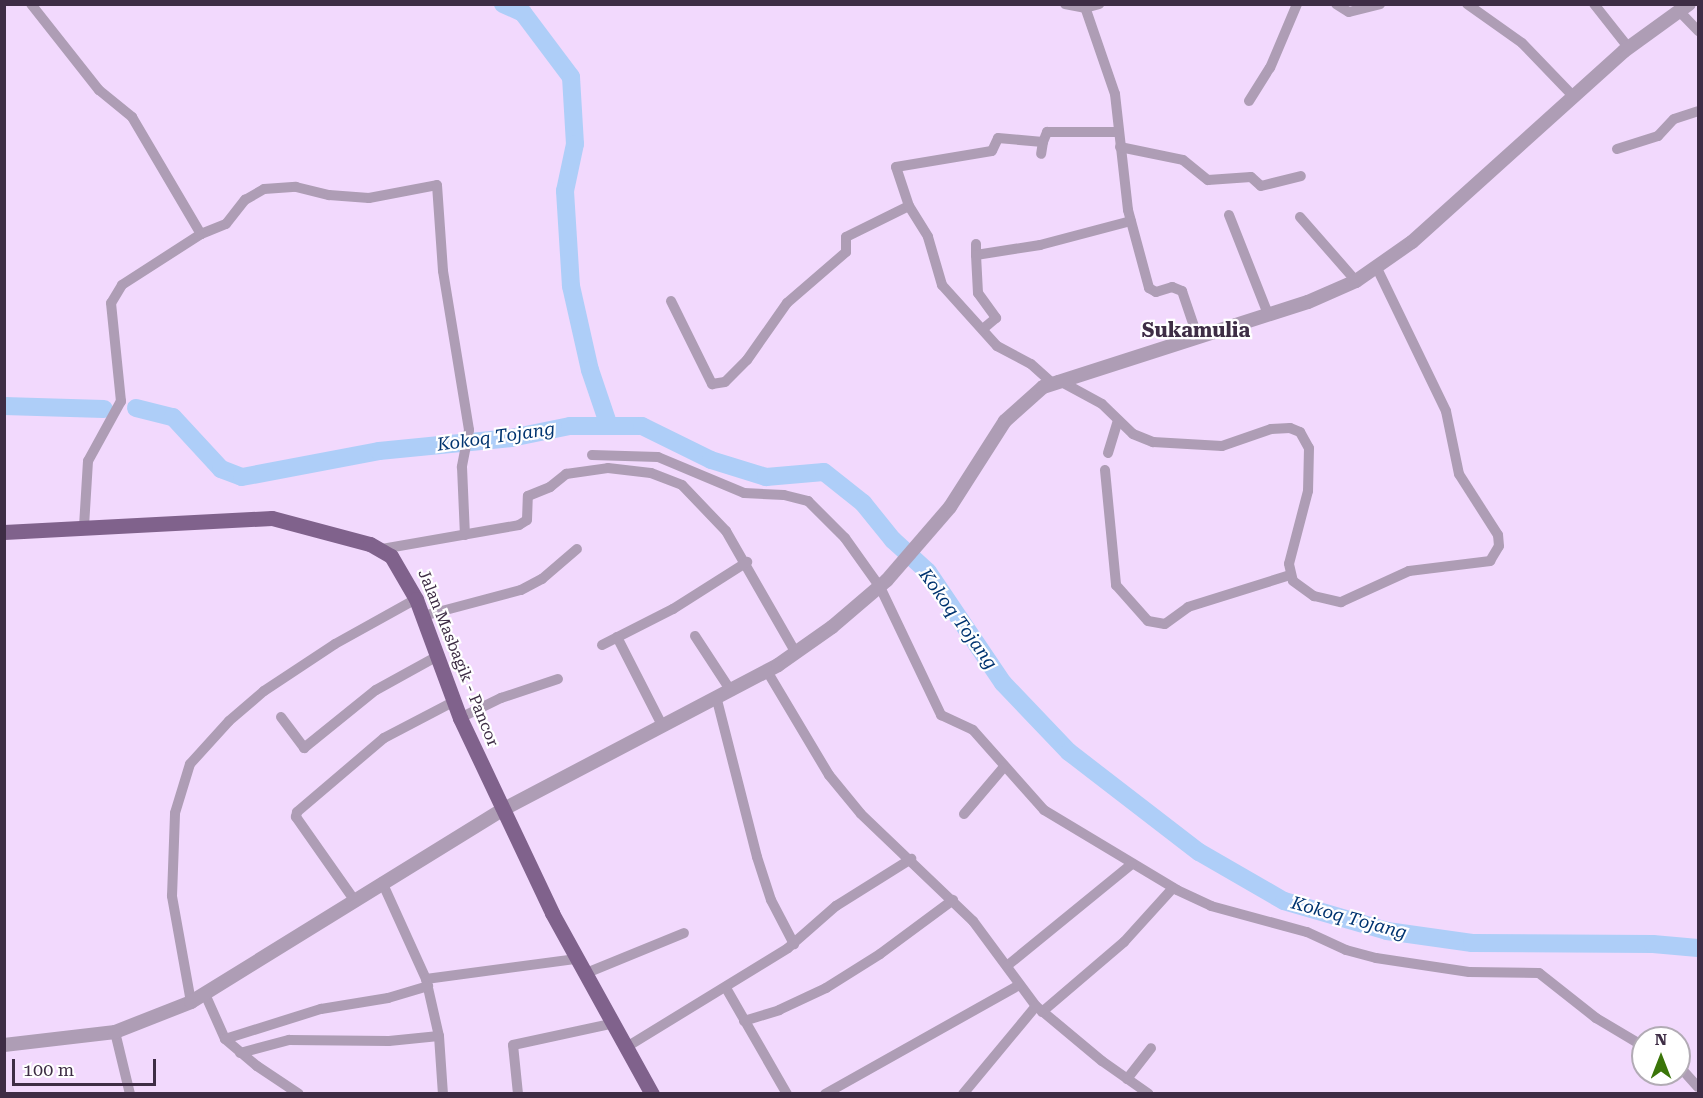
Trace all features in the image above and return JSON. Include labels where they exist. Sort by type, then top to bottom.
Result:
[{"type":"main road","points":[[4,532],[84,526],[272,518],[382,549]]},
{"type":"main road","name":"Jalan Masbagik - Pancor","points":[[382,549],[400,566],[417,599],[453,702],[502,810],[610,1024],[652,1094]]},
{"type":"street","points":[[31,4],[99,90],[132,117],[201,234]]},
{"type":"street","points":[[1065,4],[1084,6],[1099,4]]},
{"type":"street","points":[[1249,101],[1270,68],[1297,4]]},
{"type":"street","points":[[1336,4],[1349,12],[1380,4]]},
{"type":"street","points":[[1467,4],[1522,43],[1574,98]]},
{"type":"street","points":[[1594,4],[1628,47]]},
{"type":"street","points":[[1084,6],[1112,82],[1131,221],[1149,288],[1156,292],[1172,287],[1182,291],[1197,335]]},
{"type":"street","points":[[4,1045],[115,1032],[191,1002],[502,810],[717,700],[767,671],[796,653],[880,587],[903,564],[956,500],[1005,421],[1054,381],[1268,314],[1356,281],[1412,242],[1628,47],[1684,8],[1698,31]]},
{"type":"street","points":[[1617,149],[1659,136],[1674,119],[1698,111]]},
{"type":"street","points":[[1041,154],[1047,132],[1119,132]]},
{"type":"street","points":[[1043,142],[998,138],[992,151],[899,165],[896,170],[909,206],[928,237],[938,280],[1001,349],[1031,364],[1054,381],[1102,404],[1118,422],[1144,439],[1192,446],[1233,445],[1282,428],[1300,432],[1309,448],[1308,492],[1291,554],[1290,575],[1301,590],[1329,601],[1341,602],[1408,571],[1490,561],[1499,546],[1492,524],[1459,474],[1446,411],[1377,268]]},
{"type":"street","points":[[1120,147],[1183,160],[1193,165],[1208,180],[1251,177],[1262,186],[1301,176]]},
{"type":"street","points":[[84,526],[88,460],[96,442],[121,401],[111,315],[116,292],[201,234],[226,224],[245,200],[264,189],[296,187],[329,195],[369,198],[433,186],[452,340],[462,369],[467,441],[462,467],[465,535]]},
{"type":"street","points":[[671,301],[712,384],[725,382],[747,360],[781,309],[846,252],[846,237],[909,206]]},
{"type":"street","points":[[1229,214],[1268,314]]},
{"type":"street","points":[[1300,217],[1356,281]]},
{"type":"street","points":[[983,328],[996,318],[978,293],[976,250],[1040,245],[1131,221]]},
{"type":"street","points":[[1108,453],[1118,422]]},
{"type":"street","points":[[592,455],[658,457],[744,493],[783,495],[808,501],[845,538],[880,587],[941,715],[973,730],[1000,771],[1044,810],[1173,888],[1211,906],[1307,932],[1346,950],[1376,958],[1480,973],[1539,973],[1596,1018],[1631,1039]]},
{"type":"street","points":[[382,549],[524,523],[527,520],[528,496],[550,487],[563,475],[608,468],[630,470],[682,485],[726,531],[747,562],[796,653]]},
{"type":"street","points":[[1106,470],[1116,585],[1148,621],[1165,624],[1188,607],[1290,575]]},
{"type":"street","points":[[423,616],[521,590],[542,579],[577,549]]},
{"type":"street","points":[[602,645],[673,609],[747,562]]},
{"type":"street","points":[[191,1002],[174,917],[172,872],[177,798],[190,764],[229,721],[264,691],[335,644],[417,599]]},
{"type":"street","points":[[695,636],[731,691]]},
{"type":"street","points":[[617,637],[663,727]]},
{"type":"street","points":[[281,717],[304,748],[384,685],[436,657]]},
{"type":"street","points":[[767,671],[840,790],[953,900],[1008,965],[1019,985],[1039,1009],[1149,1094]]},
{"type":"street","points":[[460,718],[501,698],[558,679]]},
{"type":"street","points":[[717,700],[757,857],[771,900],[794,944]]},
{"type":"street","points":[[355,902],[296,817],[297,812],[384,738],[453,702]]},
{"type":"street","points":[[964,814],[1000,771]]},
{"type":"street","points":[[625,1048],[726,988],[794,944],[836,906],[911,859]]},
{"type":"street","points":[[1008,965],[1132,864]]},
{"type":"street","points":[[382,882],[427,982],[439,1036],[443,1094]]},
{"type":"street","points":[[966,1093],[1039,1009],[1131,935],[1173,888]]},
{"type":"street","points":[[744,1021],[779,1010],[826,988],[880,954],[953,900]]},
{"type":"street","points":[[584,974],[684,933]]},
{"type":"street","points":[[225,1039],[321,1009],[388,998],[427,982],[576,959]]},
{"type":"street","points":[[825,1094],[1019,985]]},
{"type":"street","points":[[726,988],[787,1094]]},
{"type":"street","points":[[205,994],[225,1039],[286,1090],[299,1094]]},
{"type":"street","points":[[518,1094],[513,1045],[610,1024]]},
{"type":"street","points":[[115,1032],[130,1094]]},
{"type":"street","points":[[240,1053],[289,1040],[388,1041],[439,1036]]},
{"type":"street","points":[[1127,1079],[1151,1048]]},
{"type":"waterway","points":[[503,4],[523,13],[571,77],[575,144],[565,191],[571,286],[590,370],[609,426]]},
{"type":"waterway","name":"Kokoq Tojang","points":[[4,406],[104,409]]},
{"type":"waterway","name":"Kokoq Tojang","points":[[136,408],[173,417],[221,469],[242,477],[379,451],[511,438],[570,426],[642,426],[711,460],[766,477],[824,472],[863,503],[893,540],[928,572],[1003,683],[1069,752],[1199,852],[1284,901],[1387,931],[1472,943],[1653,944],[1698,948]]},
{"type":"district","name":"Sukamulia","points":[[1196,330]]}]
